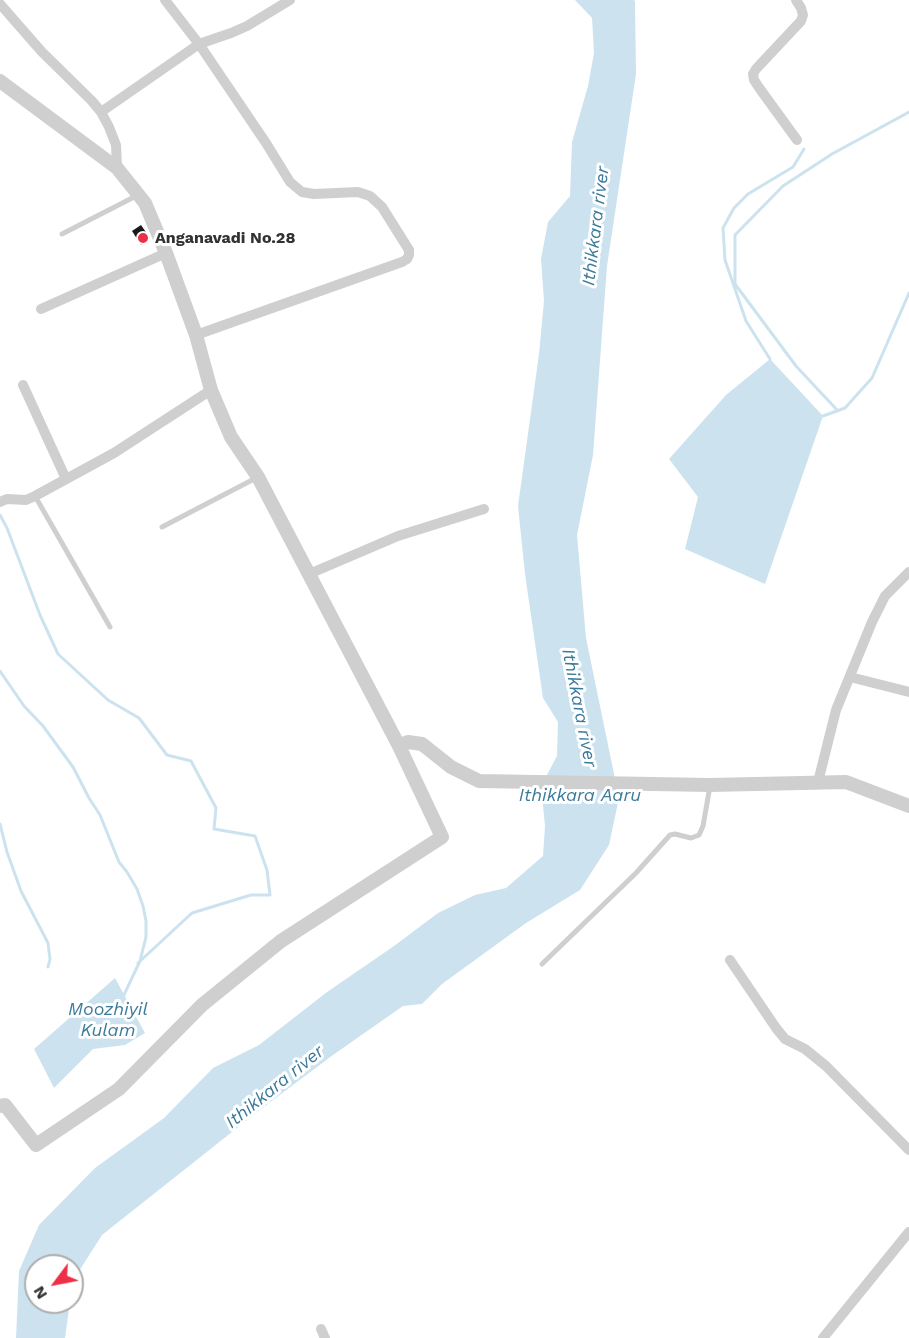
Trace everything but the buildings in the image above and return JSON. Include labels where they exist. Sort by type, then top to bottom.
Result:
[{"type":"street","points":[[165,0],[199,44],[290,182],[302,192],[314,194],[358,192],[370,196],[382,207],[409,250],[407,259],[402,262],[196,335]]},
{"type":"street","points":[[101,112],[199,44],[247,26],[290,0]]},
{"type":"street","points":[[796,0],[803,15],[801,21],[753,75],[760,89],[797,140]]},
{"type":"street","points":[[0,4],[42,52],[101,112],[116,145],[117,168]]},
{"type":"street","points":[[0,81],[117,168],[145,203],[166,253],[196,335],[212,390],[231,437],[258,477],[399,746],[442,837],[281,941],[202,1005],[119,1089],[36,1145],[5,1105],[0,1106]]},
{"type":"street","points":[[41,309],[166,253]]},
{"type":"street","points":[[23,385],[66,479]]},
{"type":"street","points":[[0,502],[7,499],[26,500],[35,496],[114,453],[212,390]]},
{"type":"street","points":[[309,574],[398,536],[484,509]]},
{"type":"street","points":[[818,782],[837,710],[872,622],[885,596],[909,572]]},
{"type":"street","points":[[850,676],[909,692]]},
{"type":"street","points":[[399,746],[408,742],[422,744],[451,767],[479,781],[710,785],[846,782],[909,806]]},
{"type":"street","points":[[730,960],[785,1039],[805,1049],[826,1066],[909,1150]]},
{"type":"street","points":[[823,1338],[909,1232]]},
{"type":"lane","points":[[62,234],[139,195]]},
{"type":"lane","points":[[162,527],[258,477]]},
{"type":"lane","points":[[35,496],[110,627]]},
{"type":"lane","points":[[542,964],[636,873],[670,835],[691,838],[699,835],[703,826],[710,785]]},
{"type":"water","name":"Ithikkara Aaru","points":[[575,0],[634,0],[635,2],[636,74],[607,266],[593,455],[577,535],[586,638],[619,798],[609,845],[580,890],[526,923],[442,984],[422,1004],[403,1006],[261,1109],[102,1235],[84,1263],[84,1254],[26,1254],[39,1225],[95,1168],[164,1118],[213,1068],[259,1045],[327,992],[438,913],[475,895],[506,888],[543,856],[545,826],[541,786],[557,756],[558,722],[543,698],[525,574],[518,506],[544,301],[541,259],[548,222],[570,196],[572,142],[588,86],[594,53],[592,18]]},
{"type":"water","points":[[770,359],[823,416],[765,584],[685,549],[698,497],[669,459],[726,395]]},
{"type":"water","name":"Moozhiyil Kulam","points":[[115,978],[145,1033],[125,1045],[93,1049],[54,1088],[34,1049]]},
{"type":"water","name":"Ithikkara Aaru","points":[[24,1260],[24,1314],[68,1314],[65,1338],[16,1338],[19,1271]]},
{"type":"waterway","points":[[838,411],[796,366],[735,284],[735,235],[783,186],[832,154],[909,112]]},
{"type":"waterway","points":[[770,359],[746,321],[725,260],[723,228],[734,208],[748,194],[793,167],[804,149]]},
{"type":"waterway","points":[[823,416],[845,408],[872,378],[909,293]]},
{"type":"waterway","points":[[0,515],[58,654],[108,700],[139,718],[167,755],[191,761],[216,808],[214,829],[255,836],[267,870],[270,895],[251,895],[192,913],[138,963]]},
{"type":"waterway","points":[[0,671],[24,706],[43,726],[73,767],[100,815],[119,862],[137,889],[146,921],[146,937],[140,961],[123,997]]},
{"type":"waterway","points":[[0,824],[21,891],[48,943],[50,959],[48,967]]},
{"type":"place","name":"Anganavadi No.28","points":[[143,238]]},
{"type":"water label","name":"Ithikkara river","points":[[596,226]]},
{"type":"water label","name":"Ithikkara river","points":[[579,708]]},
{"type":"water label","name":"Ithikkara river","points":[[275,1087]]}]
